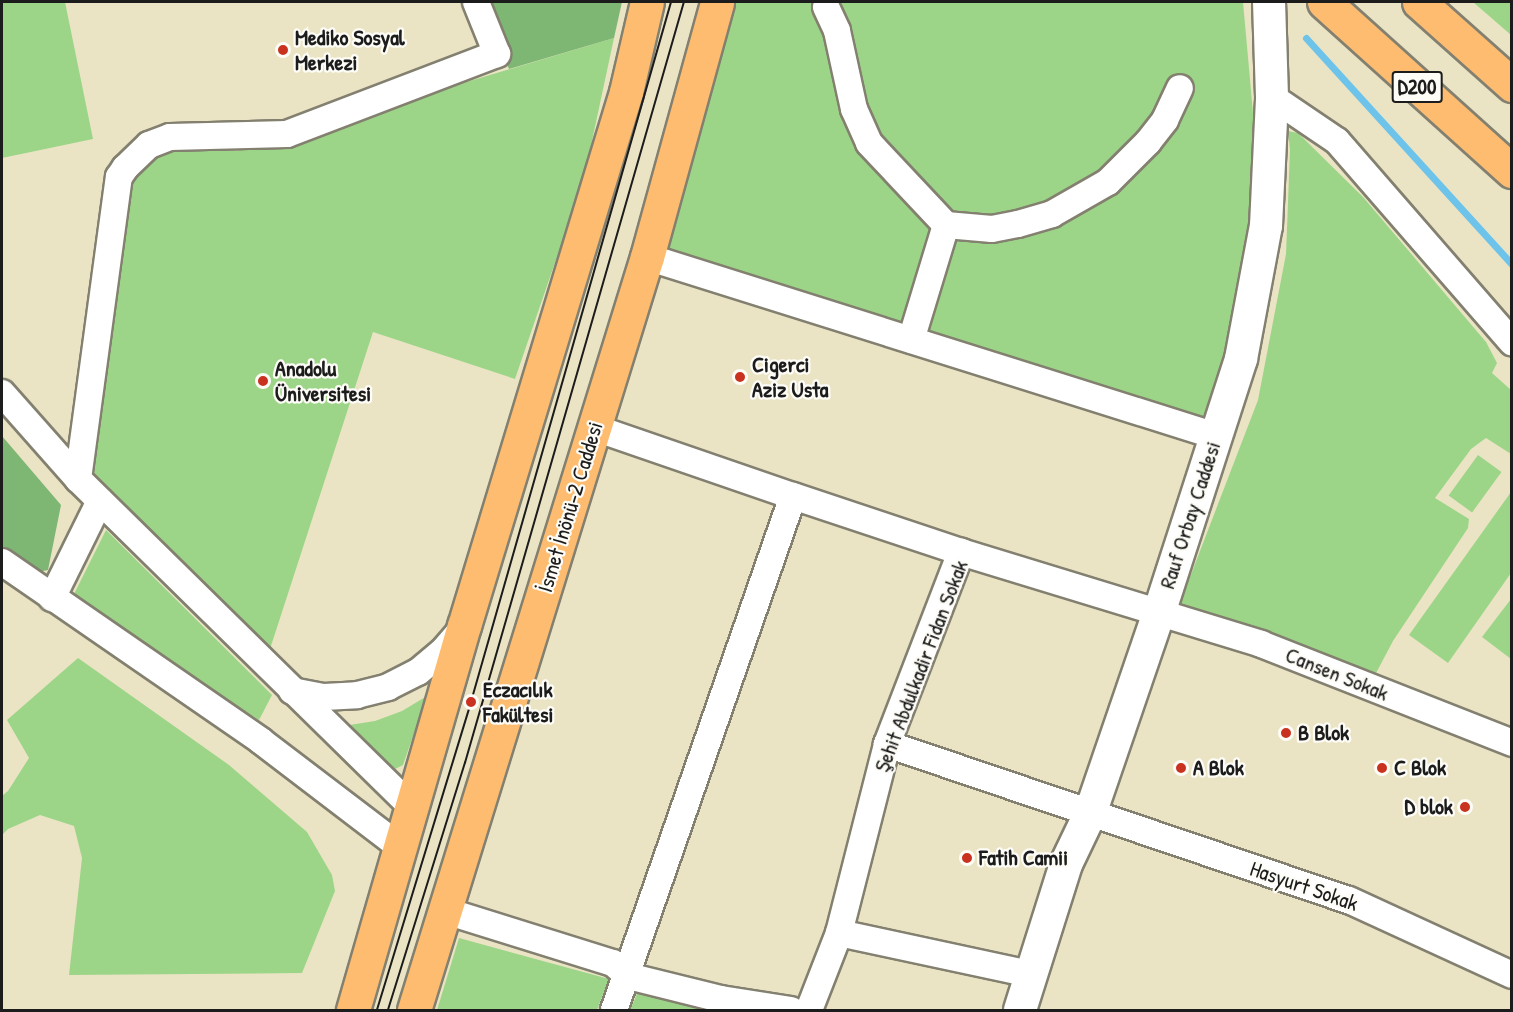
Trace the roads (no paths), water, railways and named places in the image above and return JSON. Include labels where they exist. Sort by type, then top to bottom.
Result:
[{"type":"main road","points":[[354,1011],[464,626],[626,92],[646,2]]},
{"type":"main road","name":"İsmet İnönü-2 Caddesi","points":[[414,1011],[493,749],[647,257],[717,2]]},
{"type":"main road","name":"D200","points":[[1324,2],[1512,171]]},
{"type":"main road","points":[[1427,7],[1512,85]]},
{"type":"street","points":[[78,479],[119,177],[125,168],[149,146],[170,137],[287,134],[497,54],[476,2]]},
{"type":"street","name":"Rauf Orbay Caddesi","points":[[1023,1010],[1030,974],[1066,864],[1090,814],[1159,613],[1241,359],[1266,226],[1272,97],[1269,2]]},
{"type":"street","points":[[826,7],[837,31],[854,109],[868,142],[946,225],[992,229],[1018,224],[1053,214],[1108,182],[1148,142],[1165,120],[1180,88]]},
{"type":"street","points":[[1272,97],[1337,141],[1512,342]]},
{"type":"street","points":[[911,340],[946,225]]},
{"type":"street","points":[[647,257],[1216,436]]},
{"type":"street","points":[[2,393],[78,479],[412,807]]},
{"type":"street","points":[[595,428],[961,552]]},
{"type":"street","points":[[614,1011],[793,496]]},
{"type":"street","points":[[52,598],[100,501]]},
{"type":"street","name":"Şehit Abdulkadir Fidan Sokak","points":[[809,1011],[839,933],[886,744],[961,552],[1159,613]]},
{"type":"street","points":[[2,562],[261,741],[400,848]]},
{"type":"street","name":"Cansen Sokak","points":[[1159,613],[1261,644],[1512,743]]},
{"type":"street","points":[[292,691],[324,697],[357,695],[388,687],[426,665],[443,651],[464,626]]},
{"type":"street","name":"Hasyurt Sokak","points":[[886,744],[1349,900],[1512,975]]},
{"type":"street","points":[[446,911],[613,963],[628,976],[721,999],[791,1011]]},
{"type":"street","points":[[839,933],[1030,974]]},
{"type":"waterway","points":[[1306,38],[1512,264]]},
{"type":"tram line","points":[[377,1010],[471,702],[671,2]]},
{"type":"tram line","points":[[388,1010],[465,763],[684,2]]},
{"type":"place","name":"Mediko Sosyal Merkezi","points":[[283,50]]},
{"type":"place","name":"Cigerci Aziz Usta","points":[[740,377]]},
{"type":"place","name":"Anadolu Üniversitesi","points":[[263,381]]},
{"type":"place","name":"Eczacılık Fakültesi","points":[[471,702]]},
{"type":"place","name":"B Blok","points":[[1286,733]]},
{"type":"place","name":"A Blok","points":[[1181,768]]},
{"type":"place","name":"C Blok","points":[[1382,768]]},
{"type":"place","name":"D blok","points":[[1465,807]]},
{"type":"place","name":"Fatih Camii","points":[[967,858]]}]
